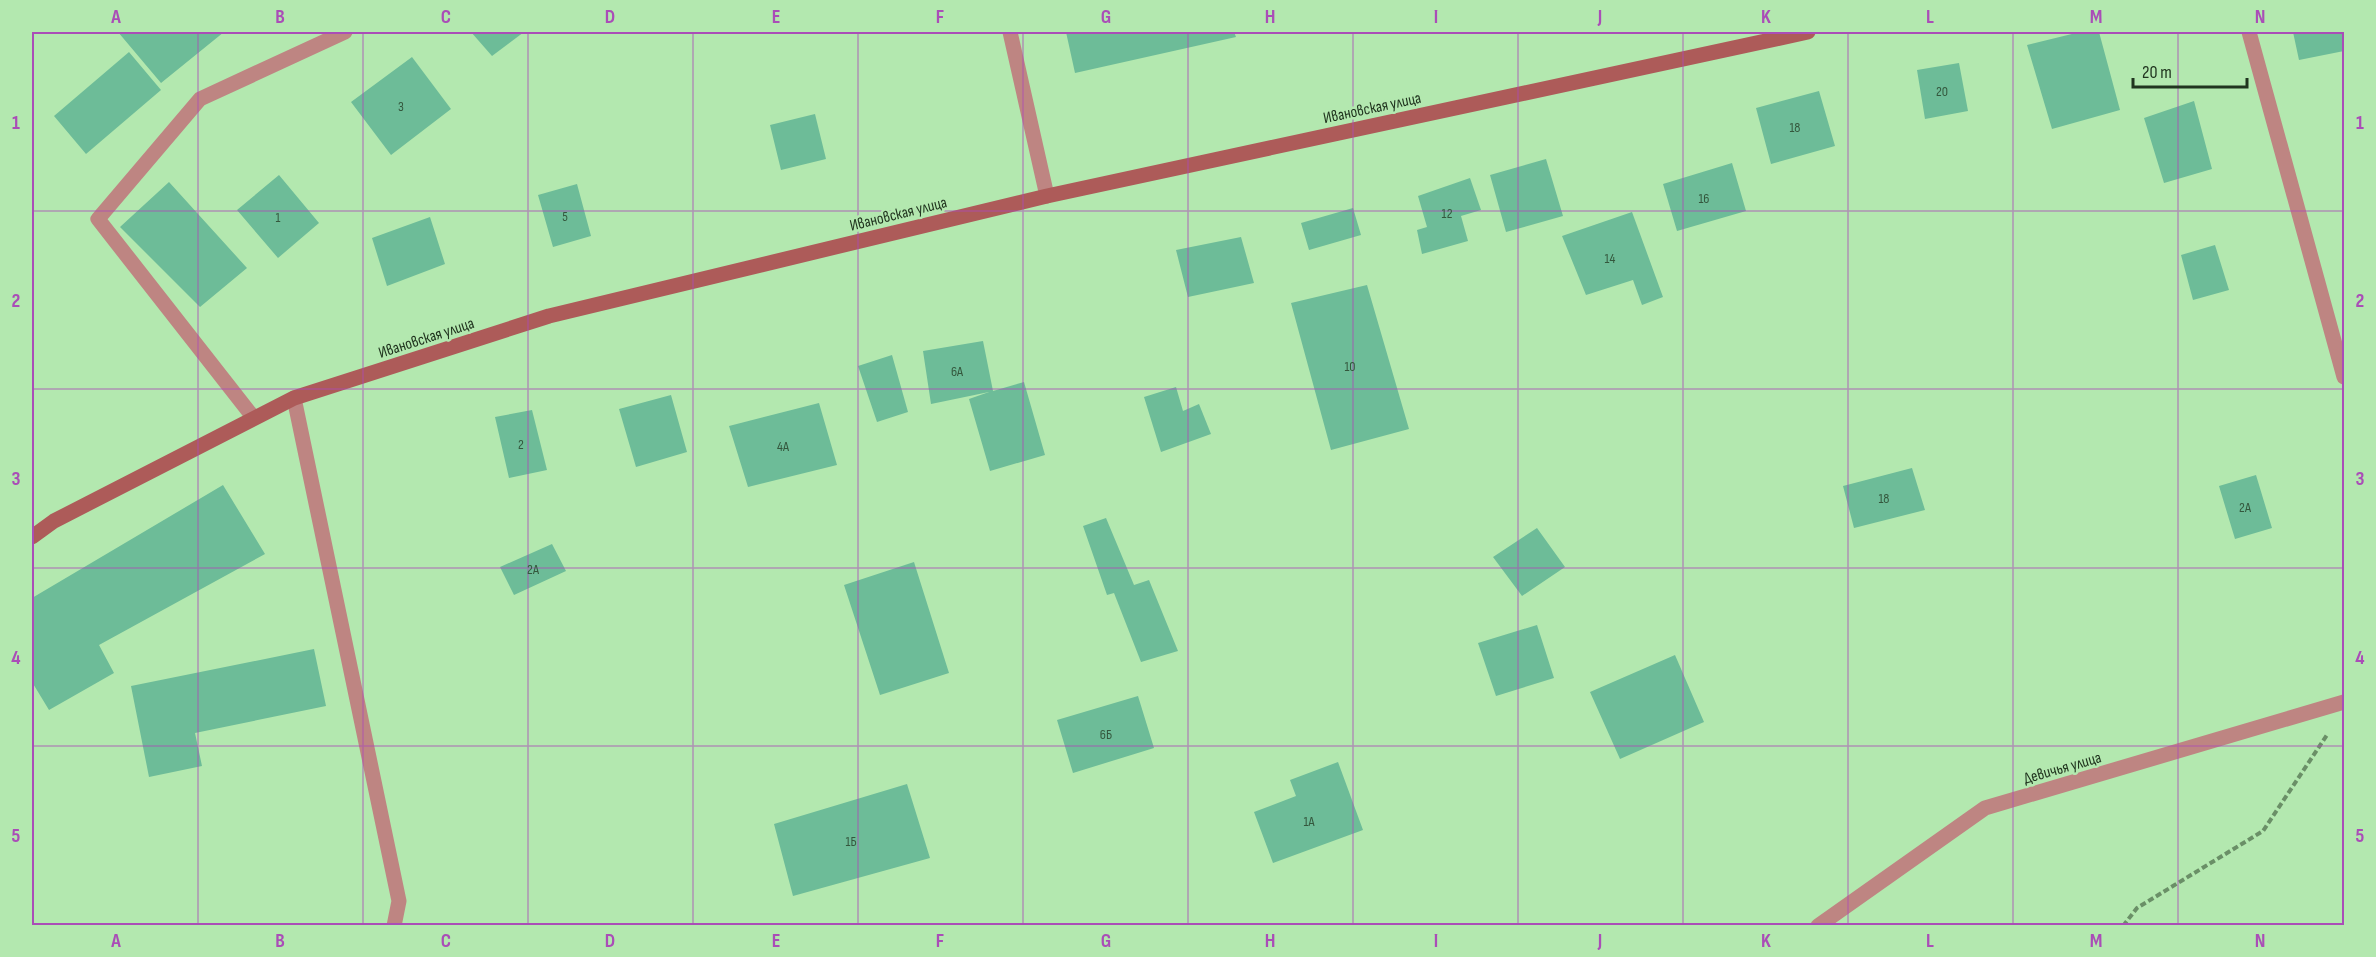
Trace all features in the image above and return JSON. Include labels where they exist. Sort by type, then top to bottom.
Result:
[{"type":"main road","name":"Ивановская улица","points":[[32,537],[54,521],[294,398],[549,316],[1047,196],[1808,32]]},
{"type":"street","points":[[253,417],[98,219],[200,99],[345,32]]},
{"type":"street","points":[[1010,32],[1047,196]]},
{"type":"street","points":[[2249,32],[2344,376]]},
{"type":"street","points":[[294,398],[399,901],[394,926]]},
{"type":"street","name":"Девичья улица","points":[[1818,926],[1985,808],[2344,702]]},
{"type":"path","points":[[2123,926],[2137,908],[2263,831],[2332,729]]},
{"type":"building","points":[[118,32],[224,32],[161,83]]},
{"type":"building","points":[[471,32],[524,32],[492,56]]},
{"type":"building","points":[[1066,32],[1234,32],[1236,37],[1075,73]]},
{"type":"building","points":[[2080,32],[2099,32],[2120,110],[2052,129],[2027,45]]},
{"type":"building","points":[[2293,32],[2344,32],[2344,51],[2299,60]]},
{"type":"building","points":[[129,52],[161,90],[86,154],[54,116]]},
{"type":"building","points":[[412,57],[451,109],[391,155],[351,102]]},
{"type":"building","points":[[1959,63],[1968,111],[1925,119],[1917,70]]},
{"type":"building","points":[[1819,91],[1835,146],[1771,164],[1756,108]]},
{"type":"building","points":[[2194,101],[2212,169],[2164,183],[2144,118]]},
{"type":"building","points":[[815,114],[826,159],[781,170],[770,125]]},
{"type":"building","points":[[1546,159],[1563,216],[1506,232],[1490,175]]},
{"type":"building","points":[[1732,163],[1746,211],[1677,231],[1663,184]]},
{"type":"building","points":[[279,175],[319,223],[278,258],[237,210]]},
{"type":"building","points":[[1470,178],[1481,210],[1461,216],[1468,241],[1422,254],[1417,230],[1427,227],[1418,196]]},
{"type":"building","points":[[169,182],[247,268],[200,307],[120,227]]},
{"type":"building","points":[[577,184],[591,236],[553,247],[538,195]]},
{"type":"building","points":[[1353,208],[1361,235],[1309,250],[1301,223]]},
{"type":"building","points":[[1632,212],[1663,297],[1642,305],[1633,280],[1586,295],[1562,236]]},
{"type":"building","points":[[430,217],[445,264],[387,286],[372,238]]},
{"type":"building","points":[[1241,237],[1254,283],[1188,297],[1176,250]]},
{"type":"building","points":[[2215,245],[2229,290],[2193,300],[2181,255]]},
{"type":"building","points":[[1367,285],[1409,429],[1331,450],[1291,303]]},
{"type":"building","points":[[983,341],[993,391],[1024,382],[1045,455],[990,471],[969,399],[989,392],[931,404],[923,351]]},
{"type":"building","points":[[892,355],[908,412],[877,422],[858,366]]},
{"type":"building","points":[[1176,387],[1183,411],[1199,404],[1211,434],[1161,452],[1144,397]]},
{"type":"building","points":[[671,395],[687,452],[636,467],[619,409]]},
{"type":"building","points":[[819,403],[837,465],[748,487],[729,426]]},
{"type":"building","points":[[532,410],[547,470],[509,478],[495,417]]},
{"type":"building","points":[[1912,468],[1925,510],[1854,528],[1843,486]]},
{"type":"building","points":[[2256,475],[2272,528],[2235,539],[2219,486]]},
{"type":"building","points":[[223,485],[265,554],[99,645],[114,673],[49,710],[32,682],[32,598]]},
{"type":"building","points":[[1106,518],[1134,585],[1149,580],[1178,651],[1141,662],[1114,593],[1107,595],[1083,526]]},
{"type":"building","points":[[1537,528],[1565,567],[1522,596],[1493,557]]},
{"type":"building","points":[[552,544],[566,571],[514,595],[500,567]]},
{"type":"building","points":[[914,562],[949,673],[880,695],[844,585]]},
{"type":"building","points":[[1537,625],[1554,678],[1496,696],[1478,643]]},
{"type":"building","points":[[314,649],[326,706],[195,733],[202,766],[149,777],[131,686]]},
{"type":"building","points":[[1675,655],[1704,722],[1620,759],[1590,692]]},
{"type":"building","points":[[1138,696],[1154,748],[1073,773],[1057,720]]},
{"type":"building","points":[[1338,762],[1363,830],[1273,863],[1254,812],[1296,796],[1290,780]]},
{"type":"building","points":[[907,784],[930,858],[793,896],[774,824]]}]
